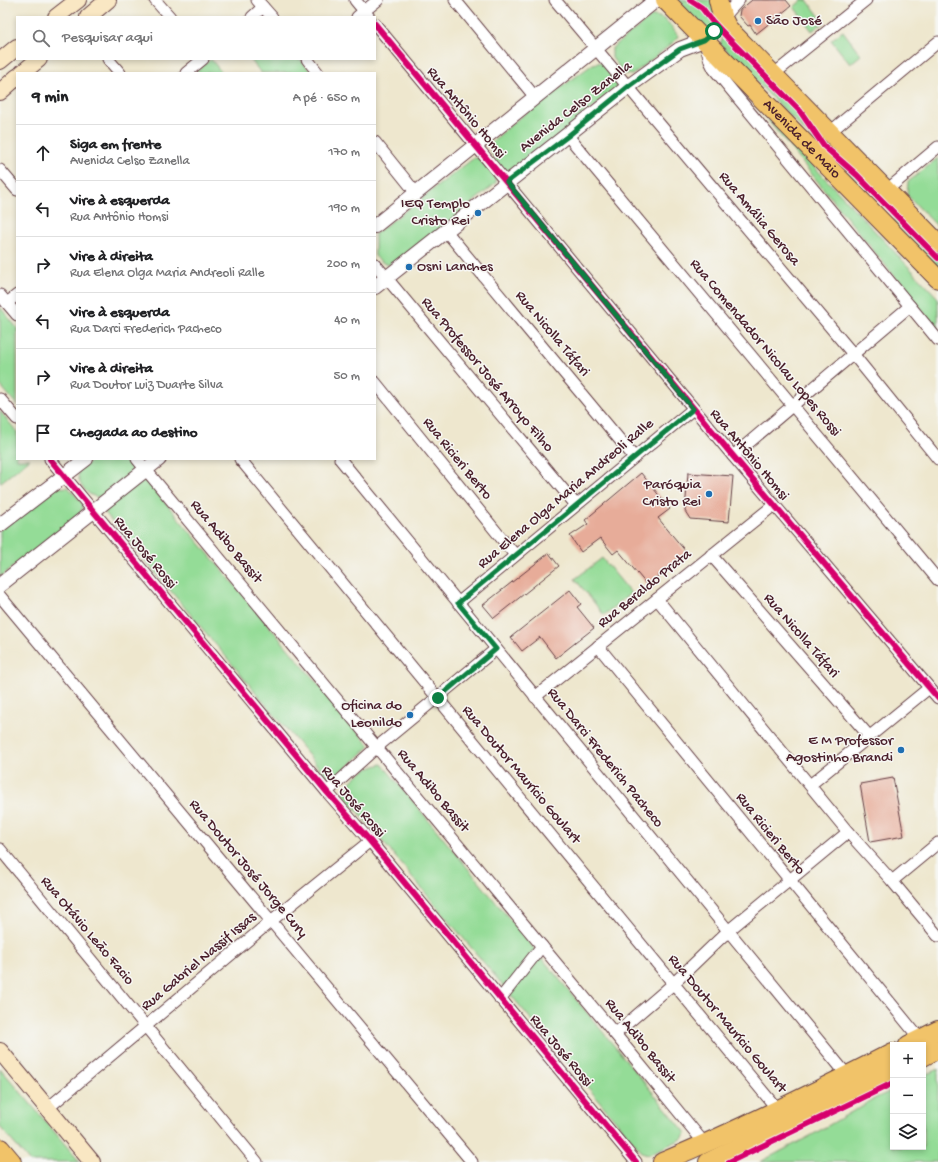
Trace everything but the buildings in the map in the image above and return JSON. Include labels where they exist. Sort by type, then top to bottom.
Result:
[{"type":"highway","points":[[0,1149],[11,1162]]},
{"type":"main road","points":[[57,16],[78,0]]},
{"type":"main road","points":[[89,16],[108,0]]},
{"type":"main road","name":"Avenida de Maio","points":[[665,0],[938,279]]},
{"type":"main road","name":"Avenida de Maio","points":[[718,0],[723,18],[728,28],[938,243]]},
{"type":"main road","points":[[0,61],[16,49]]},
{"type":"main road","points":[[23,72],[38,60]]},
{"type":"main road","points":[[0,92],[16,78]]},
{"type":"main road","points":[[854,193],[871,196],[893,196],[894,214],[886,226]]},
{"type":"main road","points":[[914,1042],[938,1030]]},
{"type":"main road","points":[[926,1055],[938,1049]]},
{"type":"main road","points":[[0,1051],[92,1162]]},
{"type":"main road","points":[[662,1162],[778,1110],[890,1054]]},
{"type":"main road","points":[[708,1162],[890,1072]]},
{"type":"street","points":[[155,0],[169,16]]},
{"type":"street","points":[[355,0],[363,15],[378,0]]},
{"type":"street","points":[[455,0],[535,97]]},
{"type":"street","name":"Rua Amália Gerosa","points":[[556,0],[853,354],[938,459]]},
{"type":"street","points":[[376,225],[656,0]]},
{"type":"street","name":"Avenida Celso Zanella","points":[[376,286],[507,182],[568,136],[629,86],[680,49],[704,40],[714,31],[738,0]]},
{"type":"street","points":[[774,74],[866,0]]},
{"type":"street","points":[[253,16],[260,4],[271,16]]},
{"type":"street","name":"Rua Antônio Homsi","points":[[376,25],[693,409],[938,698]]},
{"type":"street","points":[[704,40],[714,70],[938,340]]},
{"type":"street","points":[[830,132],[938,42]]},
{"type":"street","points":[[109,60],[119,72]]},
{"type":"street","points":[[187,72],[202,60]]},
{"type":"street","points":[[308,60],[317,72]]},
{"type":"street","name":"Rua Comendador Nicolau Lopes Rossi","points":[[568,136],[938,580]]},
{"type":"street","points":[[376,143],[416,193]]},
{"type":"street","points":[[893,196],[938,147]]},
{"type":"street","points":[[0,170],[16,189]]},
{"type":"street","name":"Rua Nicolla Táfari","points":[[446,231],[634,457]]},
{"type":"street","name":"Rua Professor José Arroyo Filho","points":[[376,265],[576,505]]},
{"type":"street","points":[[16,295],[3,299],[16,314]]},
{"type":"street","points":[[733,456],[910,306]]},
{"type":"street","name":"Rua Ricieri Berto","points":[[376,383],[515,555]]},
{"type":"street","points":[[0,399],[16,418]]},
{"type":"street","name":"Rua Elena Olga Maria Andreoli Ralle","points":[[458,603],[693,409]]},
{"type":"street","name":"Rua José Rossi","points":[[51,460],[327,792],[370,841],[636,1162]]},
{"type":"street","points":[[0,525],[85,460]]},
{"type":"street","points":[[0,585],[93,510],[141,464],[155,460]]},
{"type":"street","name":"Rua Doutor Maurício Goulart","points":[[241,460],[778,1110]]},
{"type":"street","name":"Rua Darci Frederich Pacheco","points":[[341,460],[847,1076]]},
{"type":"street","name":"Rua Adibo Bassit","points":[[141,464],[705,1144]]},
{"type":"street","name":"Rua Beraldo Prata","points":[[535,697],[774,505]]},
{"type":"street","name":"Rua Nicolla Táfari","points":[[711,555],[868,736]]},
{"type":"street","name":"Rua Doutor José Jorge Cury","points":[[0,596],[472,1162]]},
{"type":"street","points":[[657,598],[848,832],[892,881],[938,936]]},
{"type":"street","name":"Rua Ricieri Berto","points":[[598,646],[789,880],[914,1042]]},
{"type":"street","points":[[327,792],[377,747],[496,649]]},
{"type":"street","points":[[810,785],[868,736],[929,688]]},
{"type":"street","points":[[615,1034],[674,984],[728,931],[848,832]]},
{"type":"street","name":"Rua Gabriel Nassif Issas","points":[[48,1108],[271,921],[370,841]]},
{"type":"street","points":[[892,881],[938,843]]},
{"type":"street","name":"Rua Otávio Leão Facio","points":[[0,849],[257,1162]]},
{"type":"street","points":[[500,999],[542,946]]},
{"type":"green space","points":[[671,0],[713,0],[716,15],[706,35]]},
{"type":"green space","points":[[802,0],[807,0],[824,22],[812,31],[794,7]]},
{"type":"green space","points":[[652,16],[657,16],[665,20],[678,36],[675,41],[632,75],[625,74],[612,58],[612,48]]},
{"type":"green space","points":[[843,31],[861,55],[850,64],[831,40]]},
{"type":"green space","points":[[725,32],[871,181],[872,188],[869,191],[863,191],[720,44]]},
{"type":"green space","points":[[212,60],[221,72],[196,72]]},
{"type":"green space","points":[[251,60],[301,60],[311,72],[260,72]]},
{"type":"green space","points":[[603,62],[617,77],[620,87],[514,171],[503,169],[490,151],[492,142],[514,122],[593,64]]},
{"type":"green space","points":[[754,103],[938,298],[938,330]]},
{"type":"green space","points":[[474,158],[480,158],[495,177],[496,183],[399,264],[386,264],[376,257],[376,233]]},
{"type":"green space","points":[[938,158],[938,227],[907,195],[908,182]]},
{"type":"green space","points":[[898,215],[938,251],[938,269],[894,224],[895,218]]},
{"type":"green space","points":[[0,307],[16,327],[16,404],[0,385]]},
{"type":"green space","points":[[0,411],[16,431],[16,460],[29,460],[0,483]]},
{"type":"green space","points":[[93,460],[131,460],[133,466],[132,474],[128,478],[111,492],[98,497],[89,494],[82,487],[78,475],[79,470]]},
{"type":"green space","points":[[143,476],[370,746],[331,782],[102,509]]},
{"type":"green space","points":[[68,487],[83,504],[81,514],[0,577],[0,530],[55,488]]},
{"type":"green space","points":[[602,558],[631,593],[604,615],[575,579]]},
{"type":"green space","points":[[382,764],[686,1133],[682,1139],[649,1154],[641,1151],[343,794],[354,778],[359,774]]},
{"type":"green space","points":[[0,1068],[80,1162],[30,1162],[0,1127]]},
{"type":"green space","points":[[938,1069],[938,1162],[760,1162],[890,1091],[890,1150],[926,1150],[926,1075]]},
{"type":"cycle path","points":[[690,0],[702,8],[730,40],[800,111],[824,146],[857,175],[938,258]]},
{"type":"cycle path","points":[[376,25],[733,456],[938,698]]},
{"type":"cycle path","points":[[51,460],[327,792],[370,841],[636,1162]]},
{"type":"cycle path","points":[[729,1162],[890,1084]]},
{"type":"place","name":"São José","points":[[758,21]]},
{"type":"place","name":"IEQ Templo Cristo Rei","points":[[478,213]]},
{"type":"place","name":"Osni Lanches","points":[[409,267]]},
{"type":"place","name":"Paróquia Cristo Rei","points":[[709,494]]},
{"type":"place","name":"Oficina do Leonildo","points":[[410,715]]},
{"type":"place","name":"E M Professor Agostinho Brandi","points":[[901,750]]},
{"type":"route","points":[[438,698],[496,649],[458,603],[693,409],[507,182],[568,136],[629,86],[680,49],[704,40],[714,31]]}]
